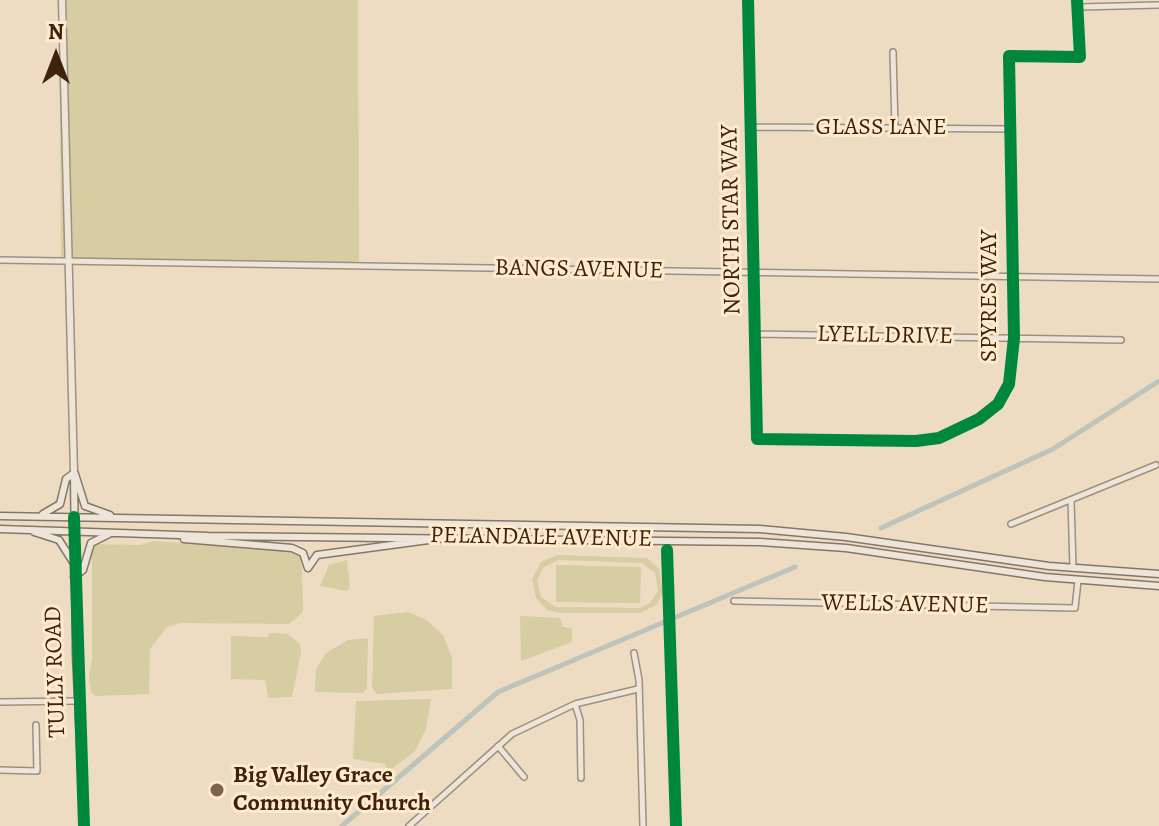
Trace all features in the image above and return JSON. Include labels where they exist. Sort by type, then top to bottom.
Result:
[{"type":"main road","name":"TULLY ROAD","points":[[62,0],[74,577],[84,826]]},
{"type":"main road","points":[[36,516],[58,506],[66,479],[74,473]]},
{"type":"main road","name":"PELANDALE AVENUE","points":[[74,473],[88,509],[117,518]]},
{"type":"main road","name":"PELANDALE AVENUE","points":[[0,516],[760,529],[846,537],[1073,569],[1159,574]]},
{"type":"main road","name":"PELANDALE AVENUE","points":[[0,529],[165,535],[712,540],[846,548],[1078,581],[1159,586]]},
{"type":"main road","points":[[32,529],[62,542],[73,563],[74,577]]},
{"type":"main road","points":[[74,577],[83,570],[91,543],[112,533]]},
{"type":"main road","points":[[165,535],[199,542],[292,548],[303,553],[308,568],[317,555],[400,546],[446,536]]},
{"type":"street","name":"NORTH STAR WAY","points":[[748,0],[757,439]]},
{"type":"street","points":[[1078,4],[1159,5]]},
{"type":"street","name":"SPYRES WAY","points":[[757,439],[916,441],[939,438],[979,419],[998,404],[1011,378],[1014,338],[1009,56],[1080,57],[1078,4]]},
{"type":"street","points":[[893,52],[895,128]]},
{"type":"street","name":"GLASS LANE","points":[[752,127],[1010,129]]},
{"type":"street","name":"BANGS AVENUE","points":[[0,260],[1159,279]]},
{"type":"street","name":"LYELL DRIVE","points":[[756,334],[1121,340]]},
{"type":"street","points":[[1011,524],[1156,465]]},
{"type":"street","points":[[1071,500],[1073,569]]},
{"type":"street","name":"WELLS AVENUE","points":[[734,601],[1075,608],[1078,581]]},
{"type":"street","points":[[634,653],[643,826]]},
{"type":"street","points":[[409,826],[520,729],[575,704],[638,689]]},
{"type":"street","points":[[0,702],[78,701]]},
{"type":"street","points":[[575,704],[580,720],[581,778]]},
{"type":"street","points":[[0,770],[37,771],[36,725]]},
{"type":"street","points":[[498,746],[524,777]]},
{"type":"street","points":[[417,818],[424,826]]},
{"type":"shaded area","points":[[59,0],[358,0],[359,266],[61,264]]},
{"type":"shaded area","points":[[154,541],[289,550],[299,555],[302,567],[303,612],[289,624],[181,623],[167,627],[150,649],[149,694],[96,696],[91,693],[89,676],[92,659],[92,553],[96,544],[140,545]]},
{"type":"shaded area","points":[[557,555],[647,558],[659,569],[663,593],[656,605],[640,613],[560,613],[547,610],[536,598],[532,579],[541,562]],"holes":[[[559,560],[642,563],[655,573],[658,591],[650,603],[640,608],[556,607],[541,597],[537,580],[544,567]]]},
{"type":"shaded area","points":[[347,560],[350,587],[347,591],[320,586],[329,565]]},
{"type":"shaded area","points":[[556,565],[641,567],[640,603],[556,602]]},
{"type":"shaded area","points":[[408,612],[425,619],[443,635],[452,658],[452,689],[377,694],[372,688],[374,616]]},
{"type":"shaded area","points":[[520,616],[560,618],[563,627],[572,628],[572,642],[521,661]]},
{"type":"shaded area","points":[[269,633],[288,634],[300,644],[292,697],[268,698],[265,680],[231,679],[231,636],[268,637]]},
{"type":"shaded area","points":[[368,638],[367,689],[363,693],[315,692],[316,669],[326,653],[348,640]]},
{"type":"shaded area","points":[[431,699],[426,729],[415,751],[388,772],[385,764],[353,759],[356,701]]},
{"type":"waterway","points":[[881,528],[1053,449],[1159,381]]},
{"type":"waterway","points":[[342,826],[498,692],[795,567]]},
{"type":"cycle path","points":[[748,0],[757,439],[916,441],[939,438],[979,419],[998,404],[1009,384],[1014,338],[1009,56],[1080,57],[1077,0]]},
{"type":"cycle path","points":[[74,517],[84,826]]},
{"type":"cycle path","points":[[667,550],[676,826]]},
{"type":"place","name":"Big Valley Grace Community Church","points":[[217,790]]}]
